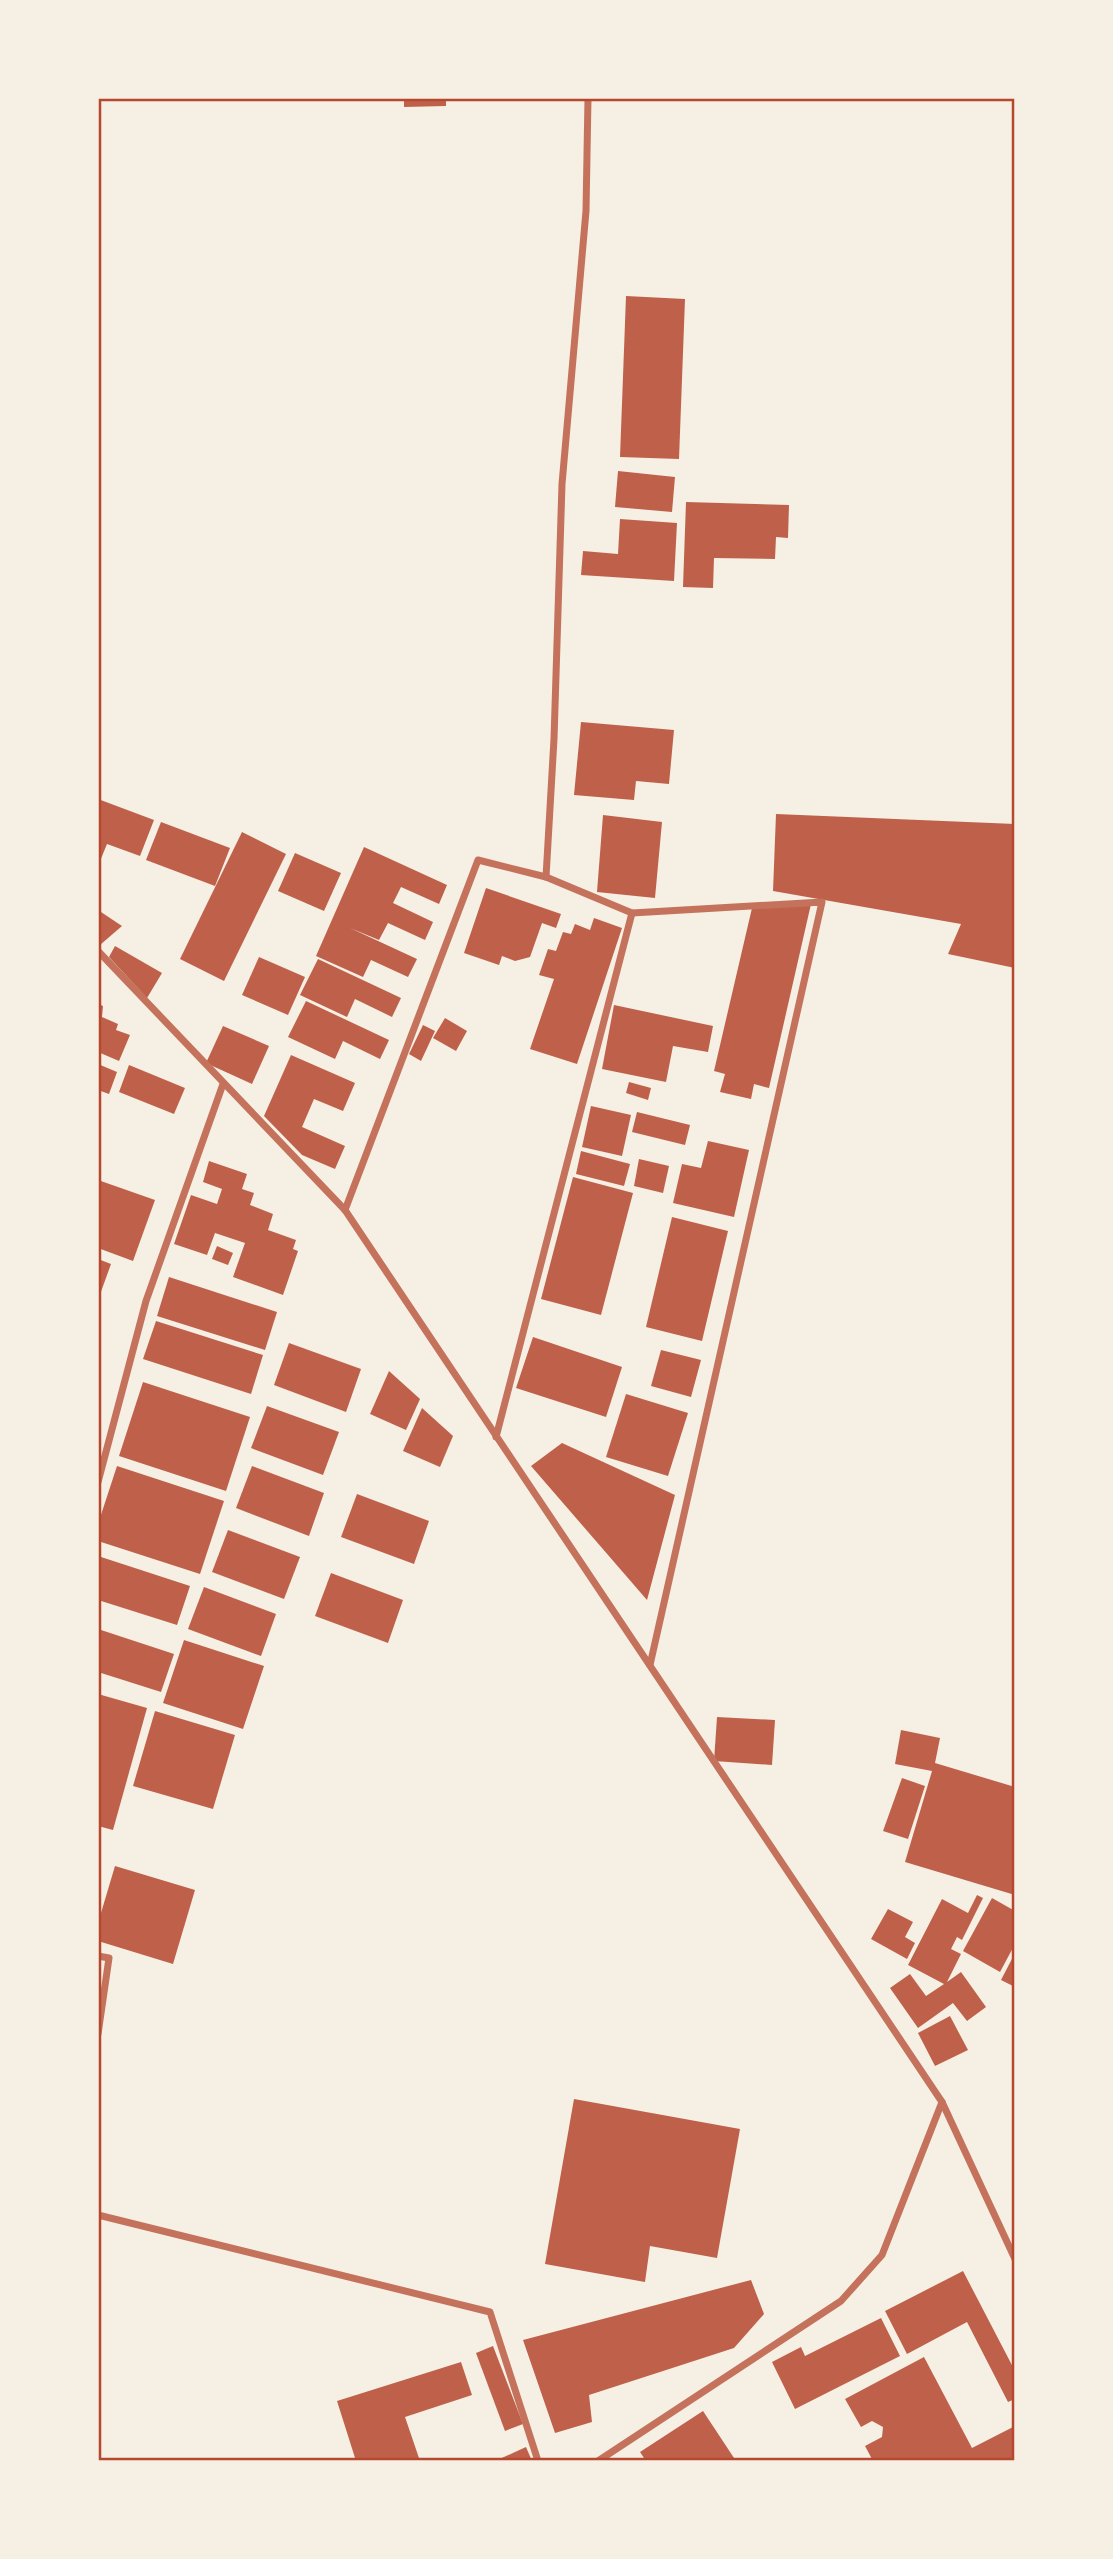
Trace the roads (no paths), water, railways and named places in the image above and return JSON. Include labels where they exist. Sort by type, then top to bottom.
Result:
[{"type":"street","points":[[546,877],[554,739],[562,484],[586,211],[588,98]]},
{"type":"street","points":[[345,1210],[478,860],[546,877],[632,913],[822,902],[650,1665]]},
{"type":"street","points":[[496,1437],[632,913]]},
{"type":"street","points":[[98,951],[345,1210],[942,2102],[1015,2259]]},
{"type":"street","points":[[98,1482],[146,1301],[223,1084]]},
{"type":"street","points":[[98,1956],[109,1958],[98,2034]]},
{"type":"street","points":[[598,2461],[841,2301],[882,2255],[942,2102]]},
{"type":"street","points":[[98,2215],[490,2312],[538,2461]]}]
